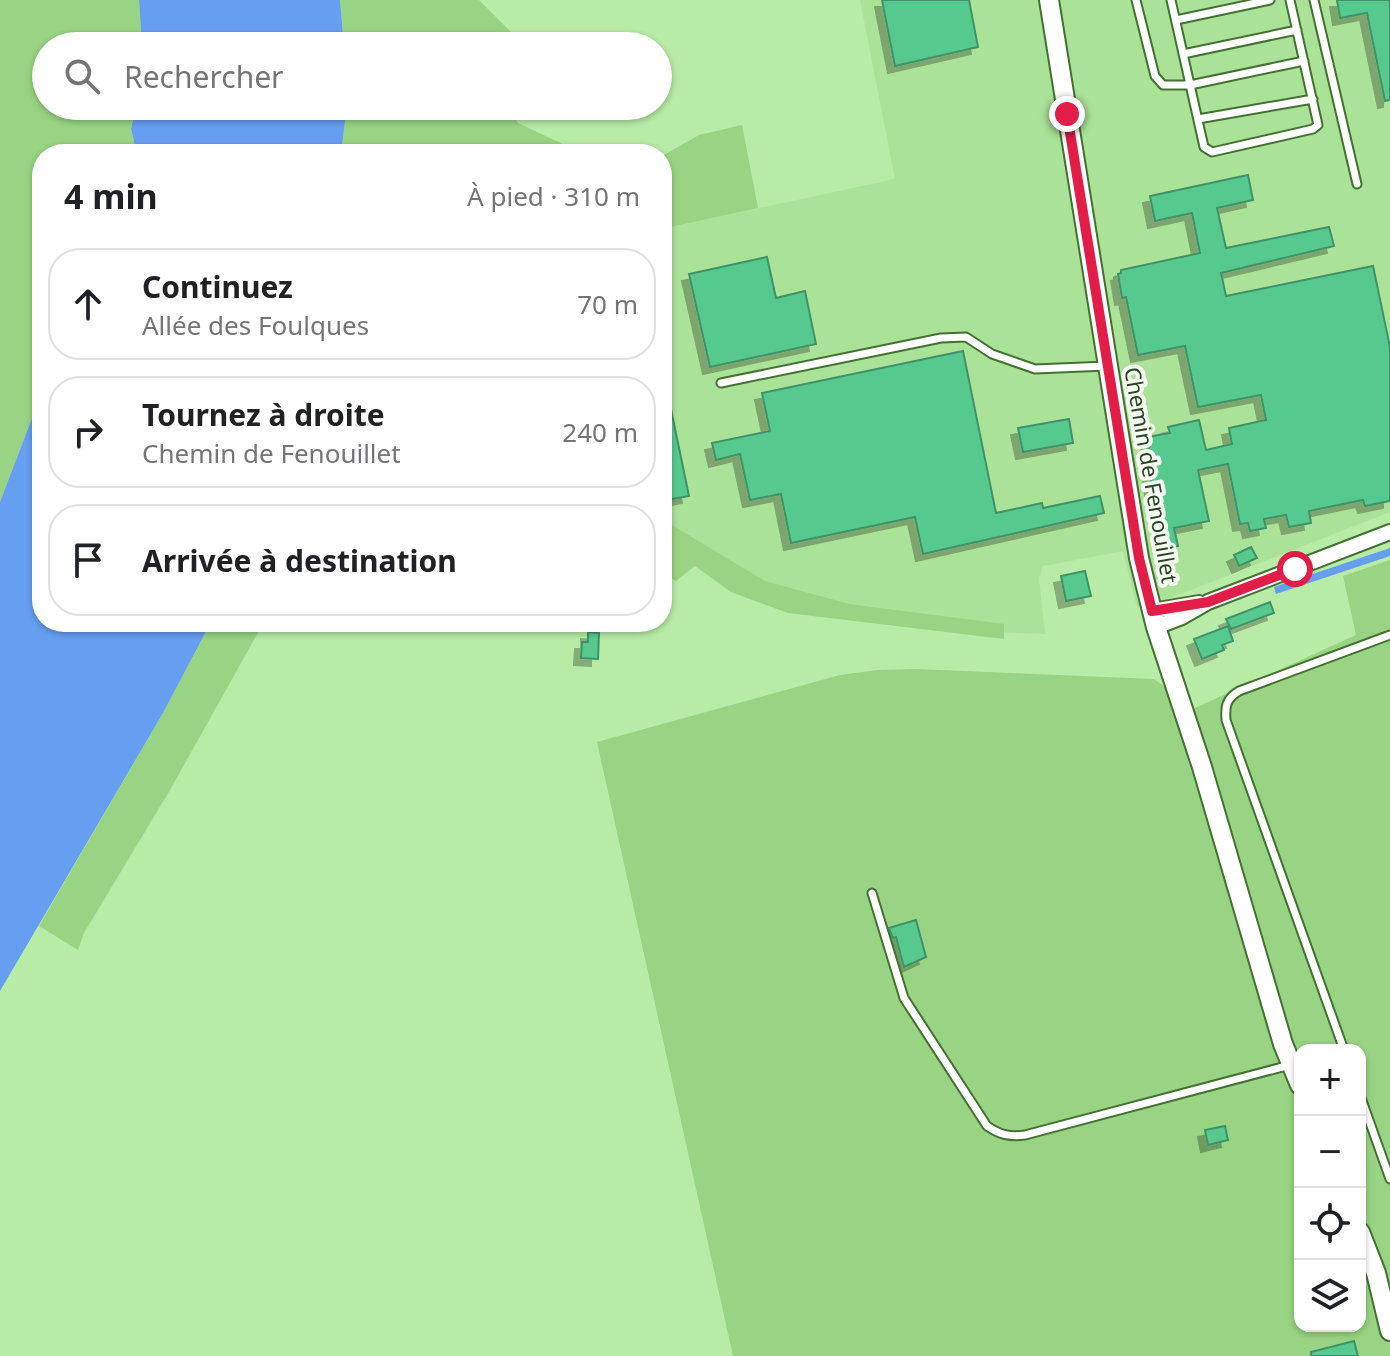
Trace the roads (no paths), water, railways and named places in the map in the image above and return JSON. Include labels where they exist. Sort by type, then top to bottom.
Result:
[{"type":"street","name":"Chemin de Fenouillet","points":[[1049,0],[1139,558],[1154,619],[1294,1069]]},
{"type":"street","points":[[1154,619],[1182,617],[1208,602],[1390,532]]},
{"type":"street","points":[[1366,1246],[1386,1292],[1390,1331]]},
{"type":"lane","points":[[1136,0],[1157,82],[1170,87],[1304,61]]},
{"type":"lane","points":[[1171,0],[1204,147],[1212,152],[1313,129],[1318,125],[1290,0]]},
{"type":"lane","points":[[1176,20],[1270,0]]},
{"type":"lane","points":[[1314,0],[1357,184]]},
{"type":"lane","points":[[1183,54],[1297,30]]},
{"type":"lane","points":[[1198,119],[1313,99]]},
{"type":"lane","points":[[721,383],[941,338],[966,337],[992,354],[1035,369],[1108,366]]},
{"type":"lane","points":[[1342,1044],[1226,720],[1225,707],[1230,696],[1239,691],[1390,635]]},
{"type":"lane","points":[[872,893],[904,998],[987,1126],[996,1133],[1025,1135],[1292,1064]]},
{"type":"lane","points":[[1366,1112],[1390,1179]]},
{"type":"water","points":[[139,0],[340,0],[343,32],[141,32]]},
{"type":"water","points":[[133,120],[345,120],[342,144],[135,144],[131,129]]},
{"type":"water","points":[[32,418],[32,632],[206,632],[163,713],[0,991],[0,502]]},
{"type":"water","points":[[1390,548],[1390,556],[1276,594],[1274,587]]}]
